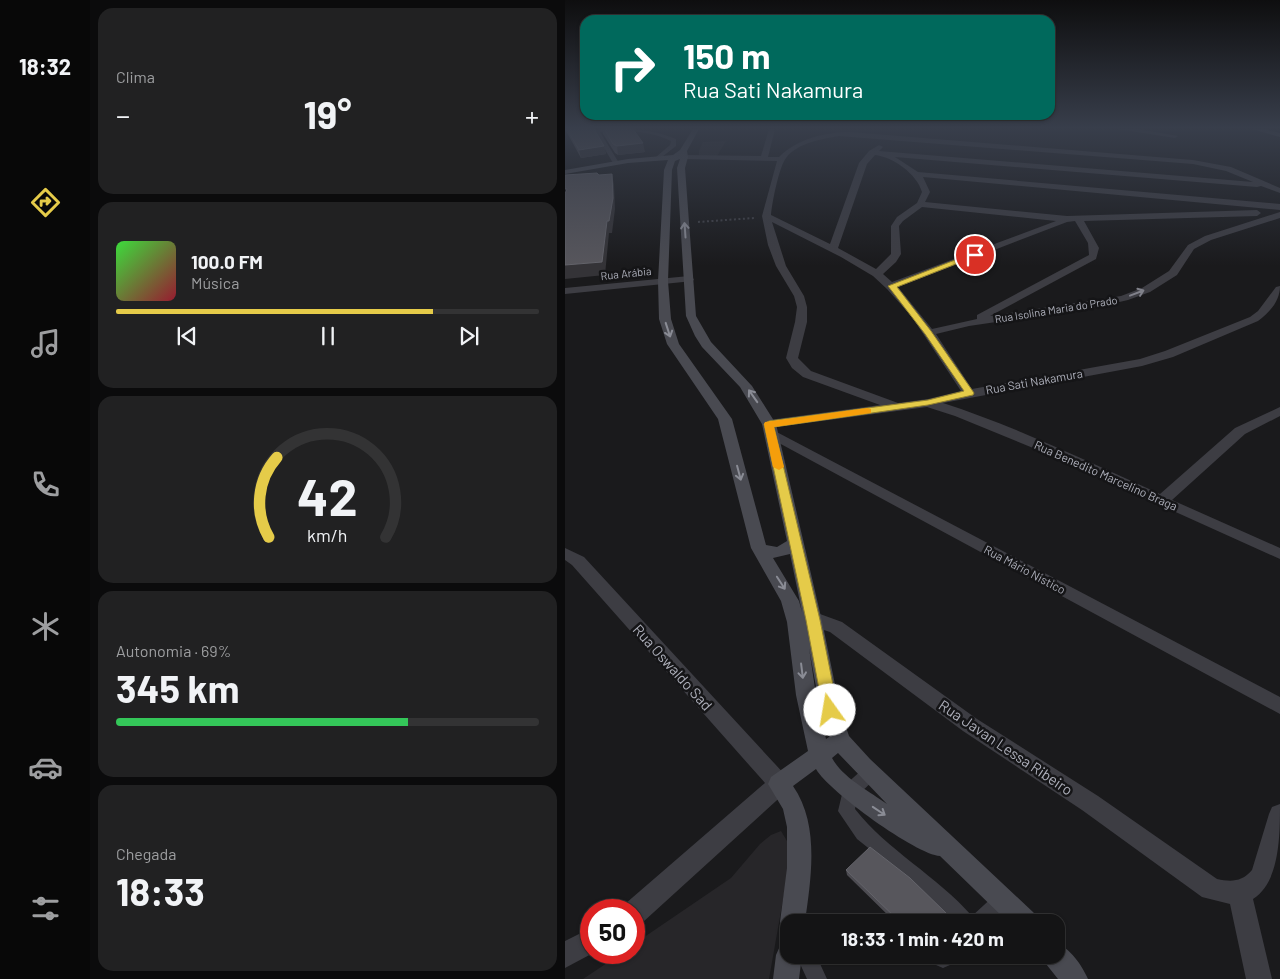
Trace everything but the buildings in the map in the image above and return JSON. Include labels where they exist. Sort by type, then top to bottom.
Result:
[{"type":"main road","points":[[668,175],[663,281],[665,319],[671,339],[725,420],[759,548],[805,621],[823,676],[840,740],[871,773],[1017,914]]},
{"type":"main road","points":[[681,175],[691,316],[697,333],[749,391],[770,429],[795,543],[805,621],[806,696],[819,754],[827,769],[850,791],[901,826],[955,854]]},
{"type":"main road","points":[[759,548],[771,554],[785,551],[795,543]]},
{"type":"main road","points":[[794,914],[799,832],[792,802],[779,784],[840,740]]},
{"type":"main road","points":[[786,979],[788,964]]},
{"type":"main road","points":[[1062,964],[1075,979]]},
{"type":"street","points":[[776,175],[768,204],[767,217],[781,266],[799,296],[802,307],[801,322],[792,358],[807,374],[897,407]]},
{"type":"street","points":[[833,249],[859,175]]},
{"type":"street","points":[[877,274],[893,260],[896,254],[895,226],[900,219],[920,204],[926,192],[923,180],[917,175]]},
{"type":"street","points":[[923,175],[1280,208]]},
{"type":"street","points":[[1132,175],[1267,186]]},
{"type":"street","points":[[1241,175],[1280,190]]},
{"type":"street","points":[[920,204],[1073,219],[1280,214]]},
{"type":"street","name":"Rua Isolina Maria do Prado","points":[[928,333],[969,323],[1102,303],[1146,290],[1173,273],[1191,247],[1208,238],[1280,214]]},
{"type":"street","points":[[767,217],[833,249],[877,274],[892,286],[928,333],[969,393]]},
{"type":"street","points":[[892,286],[1073,219]]},
{"type":"street","points":[[969,323],[1093,257],[1095,254],[1094,247],[1073,219]]},
{"type":"street","name":"Rua Arábia","points":[[565,291],[689,279]]},
{"type":"street","name":"Rua Sati Nakamura","points":[[770,429],[1142,362],[1169,354],[1254,319],[1262,313],[1280,289]]},
{"type":"street","points":[[997,309],[1015,316]]},
{"type":"street","name":"Rua Benedito Marcelino Braga","points":[[928,402],[1000,429],[1163,500],[1280,554]]},
{"type":"street","points":[[1163,500],[1240,432],[1280,411]]},
{"type":"street","name":"Rua Mário Nistico","points":[[770,429],[1280,706]]},
{"type":"street","name":"Rua Oswaldo Sad","points":[[565,553],[577,561],[779,784]]},
{"type":"street","name":"Rua Javan Lessa Ribeiro","points":[[805,621],[828,623],[837,627],[970,725],[1090,803],[1211,889],[1227,894],[1239,892]]},
{"type":"street","points":[[645,903],[779,784]]},
{"type":"street","points":[[1259,979],[1239,892],[1251,888],[1262,876],[1280,814]]},
{"type":"street","points":[[565,954],[580,946]]},
{"type":"lane","points":[[871,773],[850,791],[847,811],[863,833],[917,876],[957,914]]},
{"type":"lane","points":[[987,914],[1002,900]]},
{"type":"lane","points":[[810,964],[817,979]]},
{"type":"path","points":[[685,223],[767,217]]},
{"type":"shaded area","points":[[781,831],[787,841],[790,860],[769,979],[583,979],[606,964],[645,964],[645,937],[731,878],[760,844],[771,835]]},
{"type":"slow traffic","points":[[779,467],[769,424],[867,411]]},
{"type":"route","points":[[830,710],[813,620],[769,424],[928,402],[969,393],[928,333],[892,286],[975,255]]}]
